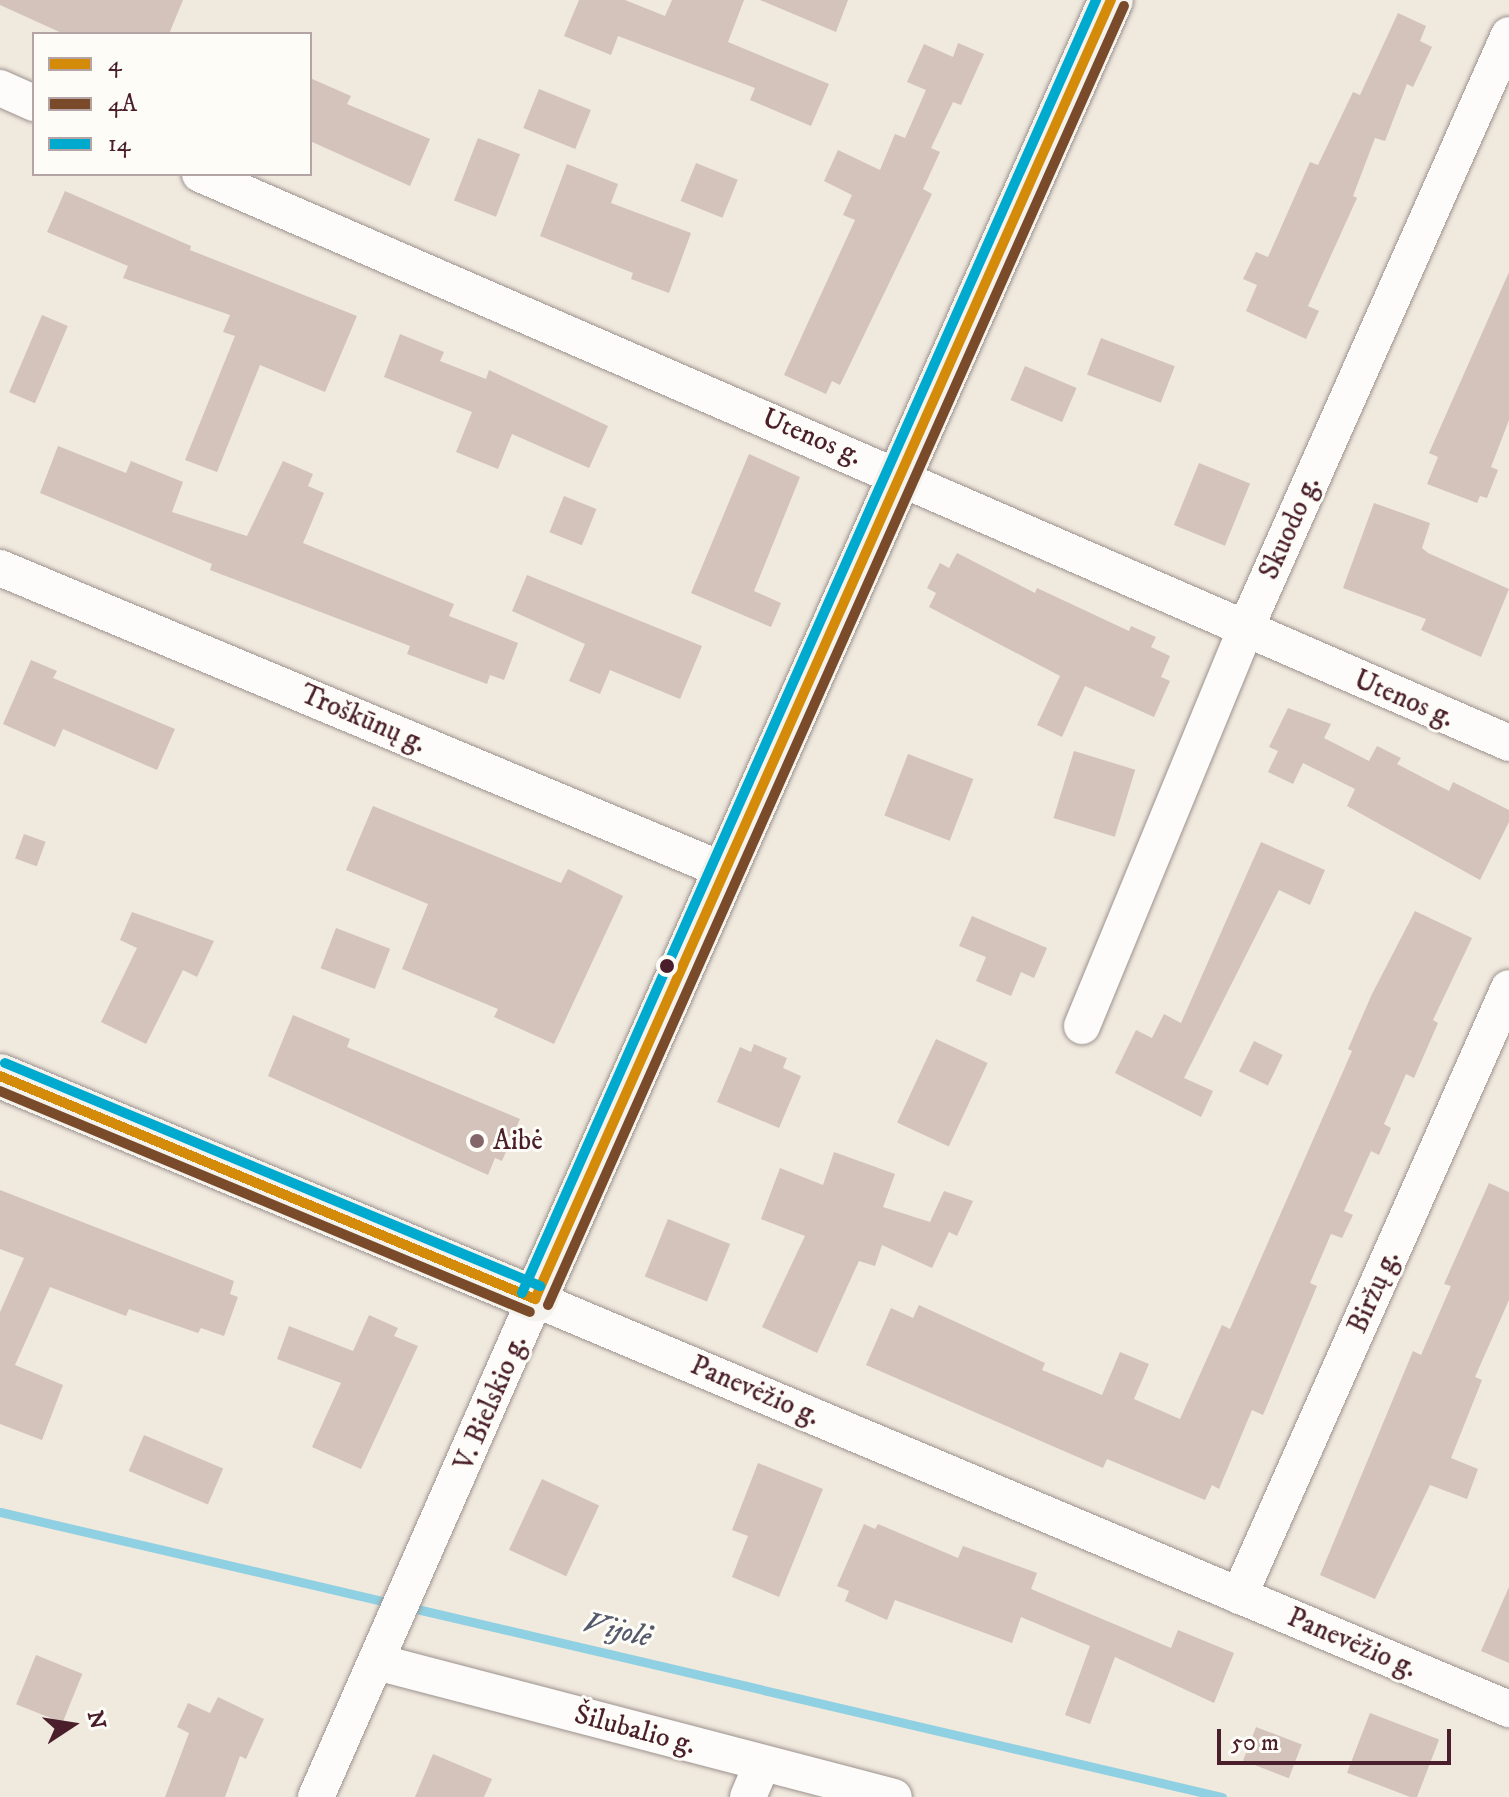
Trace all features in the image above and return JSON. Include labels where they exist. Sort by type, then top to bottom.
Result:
[{"type":"street","name":"V. Bielskio g.","points":[[316,1797],[1111,0]]},
{"type":"street","name":"Skuodo g.","points":[[1082,1026],[1244,632],[1509,35]]},
{"type":"street","points":[[0,88],[32,102]]},
{"type":"street","name":"Utenos g.","points":[[205,176],[901,475],[1244,632],[1509,743]]},
{"type":"street","name":"Troškūnų g.","points":[[0,568],[725,871]]},
{"type":"street","name":"Biržų g.","points":[[1239,1596],[1509,988]]},
{"type":"street","name":"Panevėžio g.","points":[[0,1076],[1509,1709]]},
{"type":"street","name":"Šilubalio g.","points":[[384,1646],[762,1764],[894,1797]]},
{"type":"street","points":[[748,1797],[762,1764]]},
{"type":"building","points":[[0,0],[183,0],[170,32],[60,32],[0,5]]},
{"type":"building","points":[[579,0],[625,0],[665,16],[672,0],[744,0],[728,42],[829,84],[811,126],[750,100],[755,88],[618,36],[611,55],[564,36]]},
{"type":"building","points":[[760,0],[848,0],[836,32]]},
{"type":"building","points":[[1398,13],[1426,26],[1420,41],[1432,47],[1413,87],[1407,84],[1385,141],[1375,138],[1353,196],[1357,198],[1308,306],[1319,311],[1306,339],[1246,311],[1257,285],[1243,279],[1256,252],[1268,257],[1310,162],[1318,165],[1353,92],[1360,95]]},
{"type":"building","points":[[958,43],[984,54],[961,105],[953,102],[931,148],[940,152],[923,189],[932,194],[840,385],[832,381],[826,394],[784,375],[855,220],[843,215],[852,195],[824,181],[838,150],[880,170],[895,134],[905,138],[926,90],[907,82],[924,44],[953,57]]},
{"type":"building","points":[[312,79],[351,96],[347,104],[430,139],[410,186],[312,142]]},
{"type":"building","points":[[539,89],[591,110],[575,149],[523,128]]},
{"type":"building","points":[[478,138],[520,154],[496,217],[454,201]]},
{"type":"building","points":[[696,163],[738,180],[722,218],[681,201]]},
{"type":"building","points":[[567,164],[618,184],[611,203],[691,233],[669,293],[631,279],[633,273],[540,236]]},
{"type":"building","points":[[65,191],[191,246],[190,250],[357,316],[325,392],[260,365],[217,472],[185,460],[235,336],[223,332],[230,315],[123,278],[128,266],[47,232]]},
{"type":"building","points":[[1509,272],[1509,420],[1491,467],[1498,470],[1487,498],[1480,496],[1477,503],[1427,484],[1438,457],[1429,453]]},
{"type":"building","points":[[42,315],[68,326],[35,403],[9,392]]},
{"type":"building","points":[[400,334],[444,352],[440,361],[486,379],[489,370],[608,426],[589,468],[512,434],[498,469],[456,452],[472,412],[384,377]]},
{"type":"building","points":[[1101,338],[1175,366],[1161,403],[1087,374]]},
{"type":"building","points":[[1025,366],[1077,388],[1062,422],[1011,400]]},
{"type":"building","points":[[58,446],[126,473],[131,461],[183,482],[172,512],[247,536],[283,461],[313,474],[308,486],[324,493],[303,543],[454,604],[449,616],[518,643],[504,680],[490,675],[487,684],[407,654],[410,646],[210,570],[212,564],[40,493]]},
{"type":"building","points":[[749,454],[800,477],[754,591],[781,603],[771,627],[691,593]]},
{"type":"building","points":[[1199,463],[1250,484],[1225,546],[1174,525]]},
{"type":"building","points":[[564,496],[596,509],[582,545],[549,532]]},
{"type":"building","points":[[1374,503],[1430,523],[1422,548],[1509,589],[1481,657],[1421,630],[1426,619],[1343,588]]},
{"type":"building","points":[[957,553],[1035,593],[1037,588],[1129,631],[1131,626],[1156,637],[1151,647],[1170,656],[1161,677],[1170,681],[1154,717],[1085,686],[1062,737],[1037,725],[1060,676],[929,607],[936,593],[927,588],[940,563],[949,568]]},
{"type":"building","points":[[527,575],[702,646],[680,699],[610,670],[600,694],[569,681],[585,644],[512,611]]},
{"type":"building","points":[[31,660],[57,671],[53,678],[175,729],[157,770],[63,729],[55,747],[3,724]]},
{"type":"building","points":[[1288,708],[1331,724],[1324,738],[1369,761],[1377,746],[1401,758],[1397,764],[1449,791],[1453,782],[1509,810],[1509,822],[1480,880],[1347,806],[1355,789],[1303,763],[1293,784],[1268,772],[1278,751],[1269,747]]},
{"type":"building","points":[[1074,751],[1135,770],[1115,837],[1054,818]]},
{"type":"building","points":[[908,754],[973,779],[950,841],[884,816]]},
{"type":"building","points":[[373,806],[561,883],[568,869],[623,896],[554,1044],[494,1017],[498,1009],[402,969],[428,904],[346,870]]},
{"type":"building","points":[[24,834],[46,842],[37,866],[15,858]]},
{"type":"building","points":[[1261,842],[1325,870],[1310,905],[1279,890],[1184,1078],[1213,1091],[1201,1117],[1115,1073],[1136,1030],[1152,1038],[1164,1014],[1181,1023]]},
{"type":"building","points":[[1415,911],[1472,938],[1433,1020],[1438,1023],[1414,1078],[1406,1074],[1384,1124],[1391,1128],[1379,1155],[1371,1151],[1344,1211],[1353,1215],[1342,1238],[1331,1234],[1310,1283],[1317,1286],[1263,1415],[1252,1410],[1219,1489],[1212,1485],[1205,1500],[1107,1459],[1103,1468],[866,1365],[891,1308],[913,1318],[919,1305],[1045,1363],[1042,1370],[1102,1395],[1120,1352],[1149,1364],[1134,1399],[1180,1419],[1222,1325],[1230,1329],[1352,1051],[1348,1049],[1372,994]]},
{"type":"building","points":[[132,912],[214,941],[197,977],[183,970],[146,1044],[101,1022],[137,948],[120,940]]},
{"type":"building","points":[[972,916],[1047,948],[1034,978],[1021,972],[1011,996],[976,981],[986,957],[959,946]]},
{"type":"building","points":[[336,928],[390,949],[375,989],[321,968]]},
{"type":"building","points":[[293,1015],[350,1039],[347,1047],[520,1119],[502,1161],[495,1158],[488,1175],[268,1076]]},
{"type":"building","points":[[936,1039],[988,1063],[949,1146],[897,1122]]},
{"type":"building","points":[[1254,1041],[1283,1055],[1268,1086],[1239,1072]]},
{"type":"building","points":[[754,1044],[787,1058],[783,1068],[801,1076],[779,1128],[717,1102],[740,1047],[751,1052]]},
{"type":"building","points":[[834,1152],[895,1174],[883,1207],[930,1222],[944,1191],[973,1201],[957,1236],[949,1232],[932,1268],[882,1245],[875,1266],[859,1261],[817,1353],[762,1327],[805,1236],[761,1219],[780,1168],[823,1185]]},
{"type":"building","points":[[1489,1183],[1509,1192],[1509,1300],[1475,1377],[1482,1380],[1451,1458],[1478,1469],[1467,1499],[1430,1485],[1375,1599],[1320,1575],[1413,1351],[1421,1355],[1451,1286],[1444,1284]]},
{"type":"building","points":[[0,1190],[234,1281],[230,1294],[238,1297],[224,1336],[201,1328],[198,1333],[129,1309],[126,1316],[50,1287],[15,1365],[63,1385],[42,1440],[0,1424],[0,1312],[24,1258],[0,1249]]},
{"type":"building","points":[[668,1219],[730,1244],[707,1302],[645,1276]]},
{"type":"building","points":[[369,1315],[398,1328],[394,1336],[418,1346],[361,1469],[312,1447],[341,1383],[277,1359],[289,1326],[353,1351]]},
{"type":"building","points":[[144,1435],[223,1469],[208,1505],[129,1471]]},
{"type":"building","points":[[758,1463],[823,1489],[779,1597],[732,1577],[748,1536],[732,1530]]},
{"type":"building","points":[[542,1479],[599,1506],[566,1576],[509,1550]]},
{"type":"building","points":[[864,1524],[875,1529],[878,1524],[958,1558],[963,1546],[1037,1573],[1031,1589],[1171,1648],[1178,1630],[1234,1653],[1214,1703],[1115,1657],[1090,1724],[1065,1715],[1090,1646],[1021,1617],[1012,1643],[895,1600],[887,1620],[845,1601],[849,1591],[837,1586]]},
{"type":"building","points":[[1509,1587],[1509,1663],[1481,1651]]},
{"type":"building","points":[[36,1655],[82,1674],[63,1723],[16,1704]]},
{"type":"building","points":[[218,1697],[264,1719],[246,1759],[240,1756],[225,1797],[165,1797],[189,1733],[177,1727],[188,1703],[210,1713]]},
{"type":"building","points":[[1370,1713],[1439,1740],[1417,1797],[1347,1773]]},
{"type":"building","points":[[1256,1727],[1302,1745],[1289,1778],[1243,1761]]},
{"type":"building","points":[[433,1754],[492,1779],[484,1797],[415,1797]]},
{"type":"waterway","name":"Vijolė","points":[[0,1512],[394,1604]]},
{"type":"waterway","name":"Vijolė","points":[[408,1607],[1222,1797]]},
{"type":"transit line","name":"14","points":[[522,1293],[1096,0]]},
{"type":"transit line","name":"4","points":[[535,1299],[1111,0]]},
{"type":"transit line","name":"4A","points":[[548,1305],[1124,6]]},
{"type":"transit line","name":"14","points":[[5,1063],[540,1286]]},
{"type":"transit line","name":"4","points":[[0,1076],[535,1299]]},
{"type":"transit line","name":"4A","points":[[0,1091],[530,1312]]},
{"type":"place","name":"Aibė","points":[[477,1141]]}]
